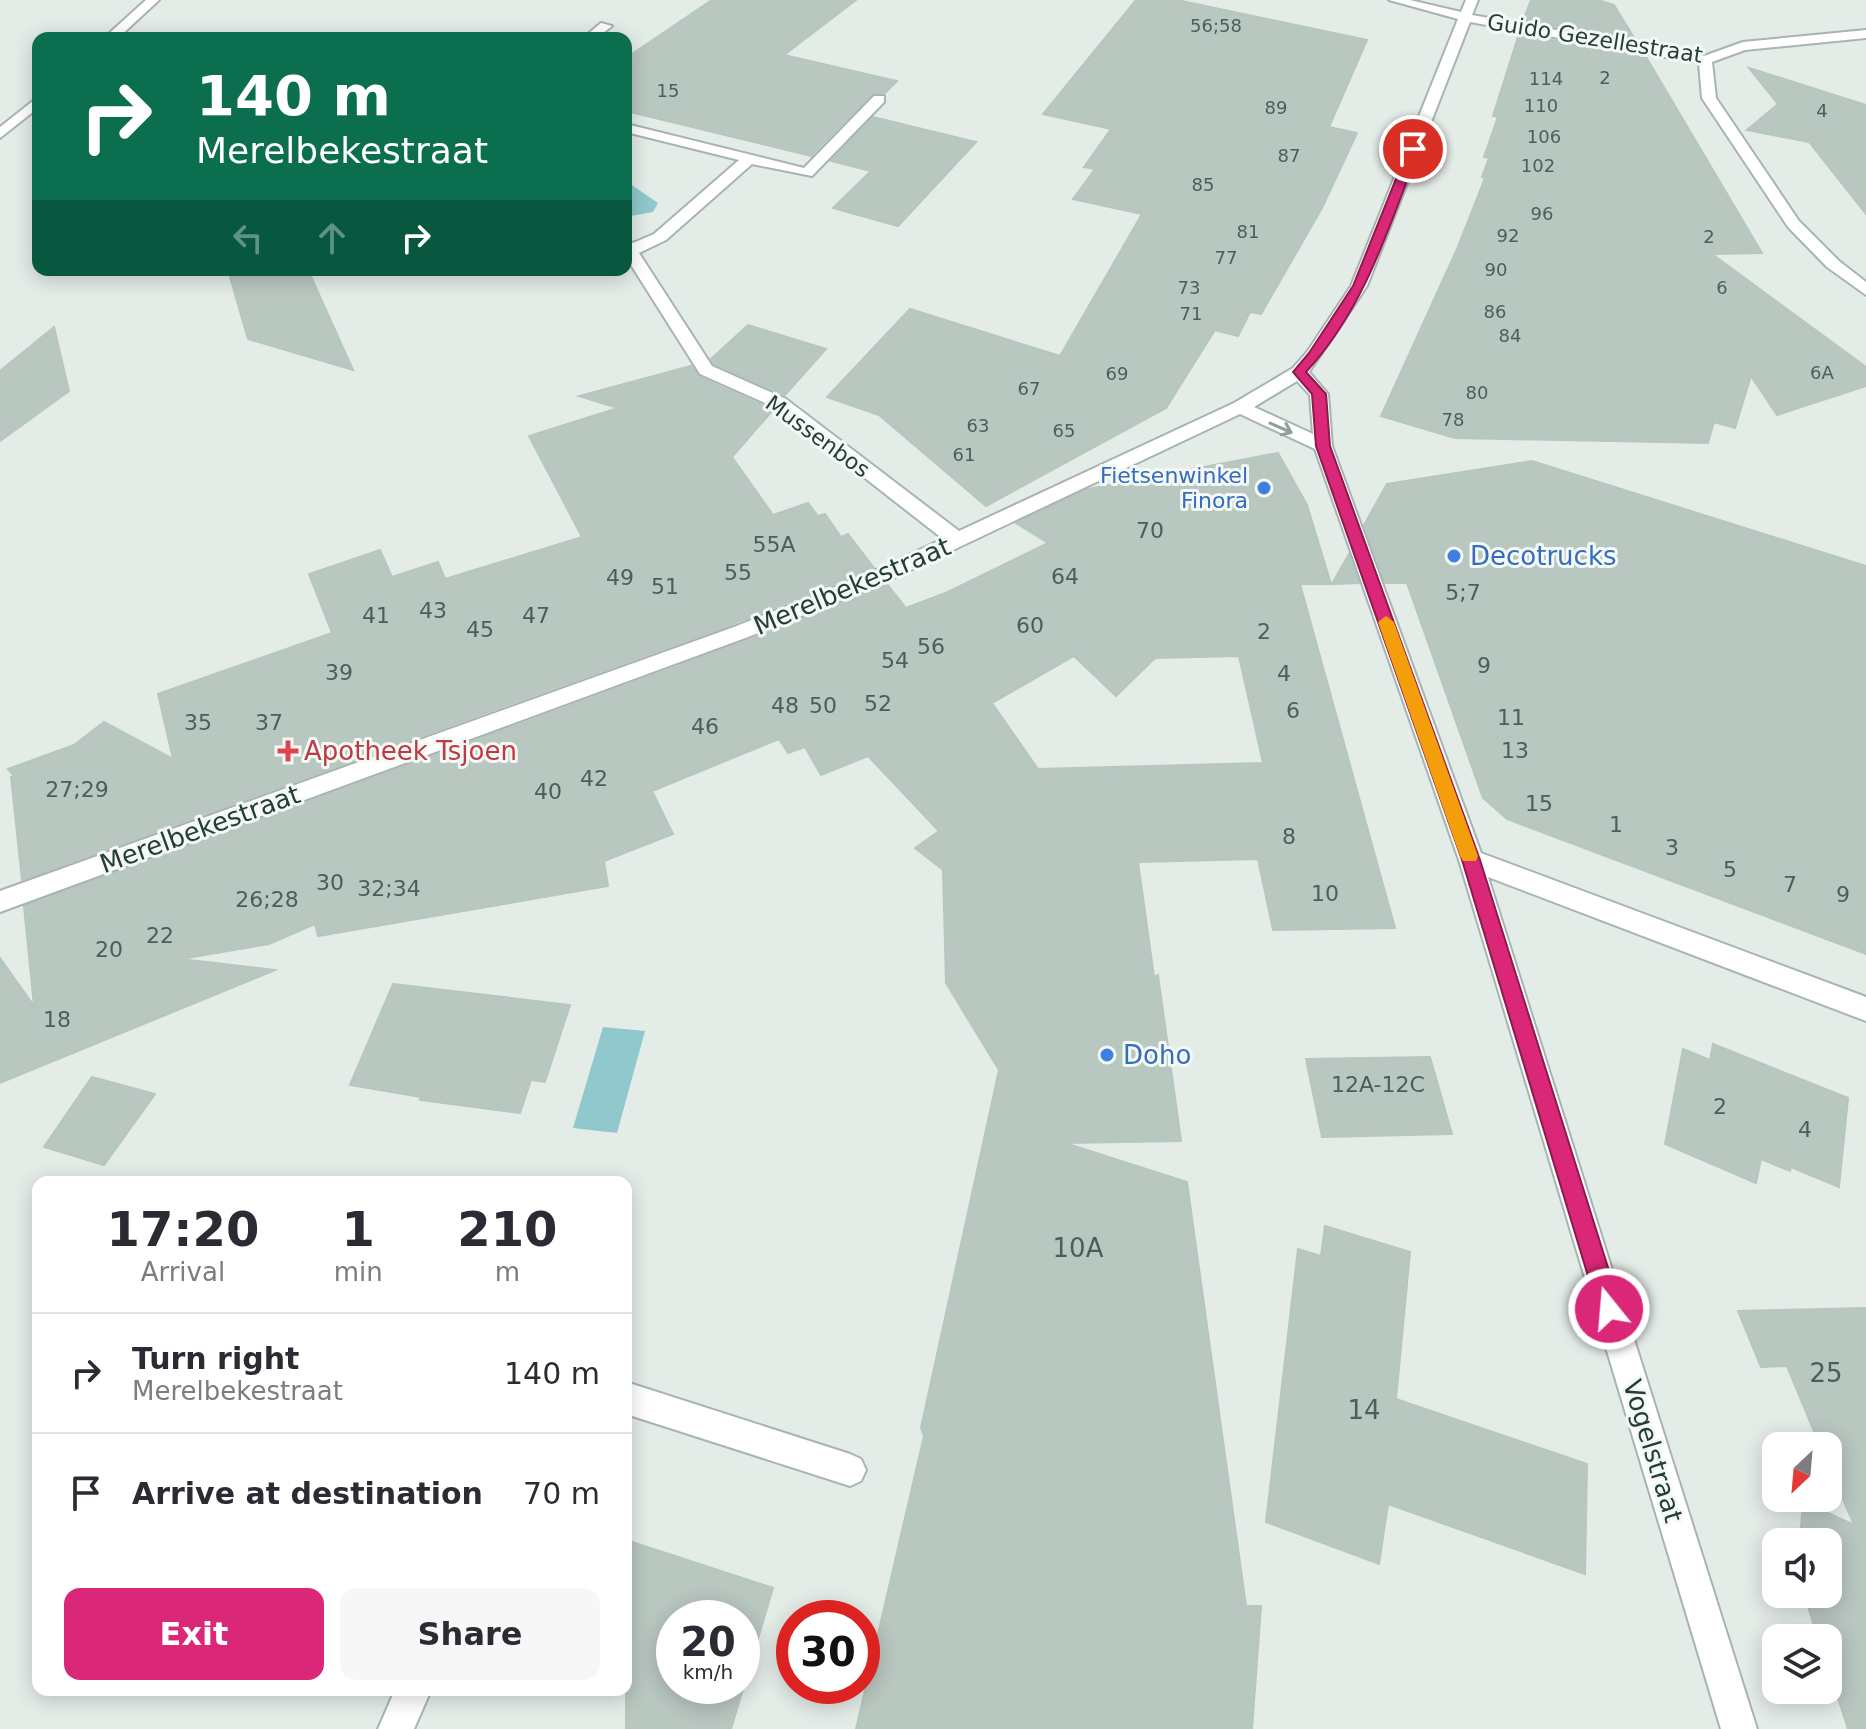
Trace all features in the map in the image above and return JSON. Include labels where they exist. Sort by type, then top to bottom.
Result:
[{"type":"street","points":[[117,32],[153,0]]},
{"type":"street","name":"Guido Gezellestraat","points":[[1395,0],[1705,60],[1743,46],[1866,34]]},
{"type":"street","name":"Merelbekestraat","points":[[0,902],[741,632],[872,580],[1240,407],[1299,372],[1314,355],[1359,286],[1472,0]]},
{"type":"street","points":[[598,32],[606,26]]},
{"type":"street","points":[[1705,60],[1709,98],[1793,224],[1833,264],[1866,290]]},
{"type":"street","points":[[632,130],[807,173],[879,99]]},
{"type":"street","points":[[0,134],[32,106]]},
{"type":"street","points":[[0,115],[21,116]]},
{"type":"street","name":"Mussenbos","points":[[632,247],[660,237],[748,160]]},
{"type":"street","name":"Mussenbos","points":[[632,254],[706,370],[780,403],[959,541]]},
{"type":"street","name":"Vogelstraat","points":[[1299,372],[1319,394],[1323,446],[1471,860],[1739,1729]]},
{"type":"street","points":[[1240,407],[1323,446]]},
{"type":"street","points":[[1471,860],[1866,1009]]},
{"type":"street","points":[[632,1400],[850,1470]]},
{"type":"street","points":[[396,1729],[410,1696]]},
{"type":"water","points":[[632,185],[658,203],[653,212],[632,216]]},
{"type":"water","points":[[603,1027],[645,1031],[617,1133],[573,1128]]},
{"type":"building","points":[[712,0],[856,0],[784,55],[897,81],[885,93],[872,94],[811,156],[632,112],[632,54]]},
{"type":"building","points":[[1136,0],[1177,0],[1367,40],[1329,127],[1357,133],[1322,208],[1261,314],[1250,312],[1238,336],[1215,330],[1166,408],[986,506],[879,415],[827,397],[910,309],[1060,356],[1142,214],[1073,199],[1095,169],[1084,167],[1111,129],[1043,114]]},
{"type":"building","points":[[1531,0],[1598,0],[1614,5],[1636,41],[1523,21]]},
{"type":"building","points":[[1519,34],[1646,57],[1762,253],[1712,254],[1866,367],[1866,386],[1777,415],[1751,376],[1735,428],[1714,422],[1708,443],[1455,438],[1381,416],[1457,249],[1485,178],[1482,177],[1489,158],[1484,157],[1498,117],[1493,116]]},
{"type":"building","points":[[1749,68],[1866,105],[1866,214],[1809,142],[1747,130],[1778,104]]},
{"type":"building","points":[[873,117],[976,142],[898,226],[833,208],[871,171],[831,161]]},
{"type":"building","points":[[230,276],[311,276],[353,370],[248,339]]},
{"type":"building","points":[[748,325],[826,349],[785,395],[714,364],[711,359]]},
{"type":"building","points":[[54,327],[69,391],[0,441],[0,371]]},
{"type":"building","points":[[691,366],[699,377],[773,410],[732,457],[773,515],[808,503],[818,516],[825,514],[841,537],[848,534],[874,568],[733,624],[22,880],[11,777],[14,776],[8,769],[74,745],[104,722],[173,759],[158,694],[332,633],[309,574],[380,550],[392,577],[438,562],[445,579],[582,537],[529,436],[618,408],[579,396]]},
{"type":"building","points":[[1278,453],[1307,505],[1331,584],[1300,584],[1395,928],[1273,930],[1258,859],[1138,862],[1154,977],[1158,975],[1181,1141],[1065,1143],[1187,1182],[1246,1606],[1261,1606],[1252,1729],[856,1729],[862,1704],[880,1704],[880,1626],[924,1436],[921,1428],[999,1070],[946,983],[943,870],[915,848],[939,831],[868,756],[821,775],[805,747],[788,753],[779,739],[652,791],[673,834],[604,861],[608,886],[318,936],[315,924],[269,944],[181,959],[275,970],[0,1083],[0,958],[34,1006],[24,906],[749,640],[887,584],[906,608],[948,592],[1048,543],[1016,523],[1088,489]],"holes":[[[1074,656],[1116,696],[1155,658],[1239,656],[1263,763],[1038,769],[992,703]]]},
{"type":"building","points":[[1532,461],[1866,566],[1866,954],[1507,819],[1483,798],[1407,583],[1385,583],[1364,525],[1387,484]]},
{"type":"building","points":[[1349,554],[1359,583],[1332,584]]},
{"type":"building","points":[[393,984],[570,1005],[545,1082],[531,1080],[520,1113],[420,1100],[421,1097],[350,1085]]},
{"type":"building","points":[[1713,1044],[1848,1098],[1839,1187],[1791,1167],[1790,1171],[1761,1159],[1756,1183],[1665,1144],[1683,1049],[1710,1060]]},
{"type":"building","points":[[1430,1057],[1452,1134],[1322,1137],[1306,1059]]},
{"type":"building","points":[[92,1077],[155,1094],[104,1165],[44,1147]]},
{"type":"building","points":[[1325,1226],[1410,1252],[1396,1399],[1587,1464],[1585,1574],[1388,1504],[1379,1564],[1266,1522],[1298,1249],[1321,1256]]},
{"type":"building","points":[[1866,1308],[1866,1729],[1848,1729],[1840,1704],[1842,1624],[1814,1624],[1808,1608],[1842,1608],[1842,1528],[1801,1528],[1802,1512],[1826,1512],[1854,1525],[1842,1497],[1842,1432],[1814,1432],[1787,1366],[1761,1367],[1738,1311]]},
{"type":"building","points":[[632,1542],[773,1588],[760,1632],[760,1600],[656,1600],[656,1704],[738,1704],[731,1729],[626,1729],[626,1696],[632,1696]]},
{"type":"slow traffic","points":[[1386,622],[1469,856]]},
{"type":"place","name":"Fietsenwinkel Finora","points":[[1264,488]]},
{"type":"place","name":"Decotrucks","points":[[1454,556]]},
{"type":"place","name":"Apotheek Tsjoen","points":[[288,751]]},
{"type":"place","name":"Doho","points":[[1107,1055]]},
{"type":"route","points":[[1413,149],[1359,286],[1314,355],[1299,372],[1319,394],[1323,446],[1471,860],[1609,1309]]}]
